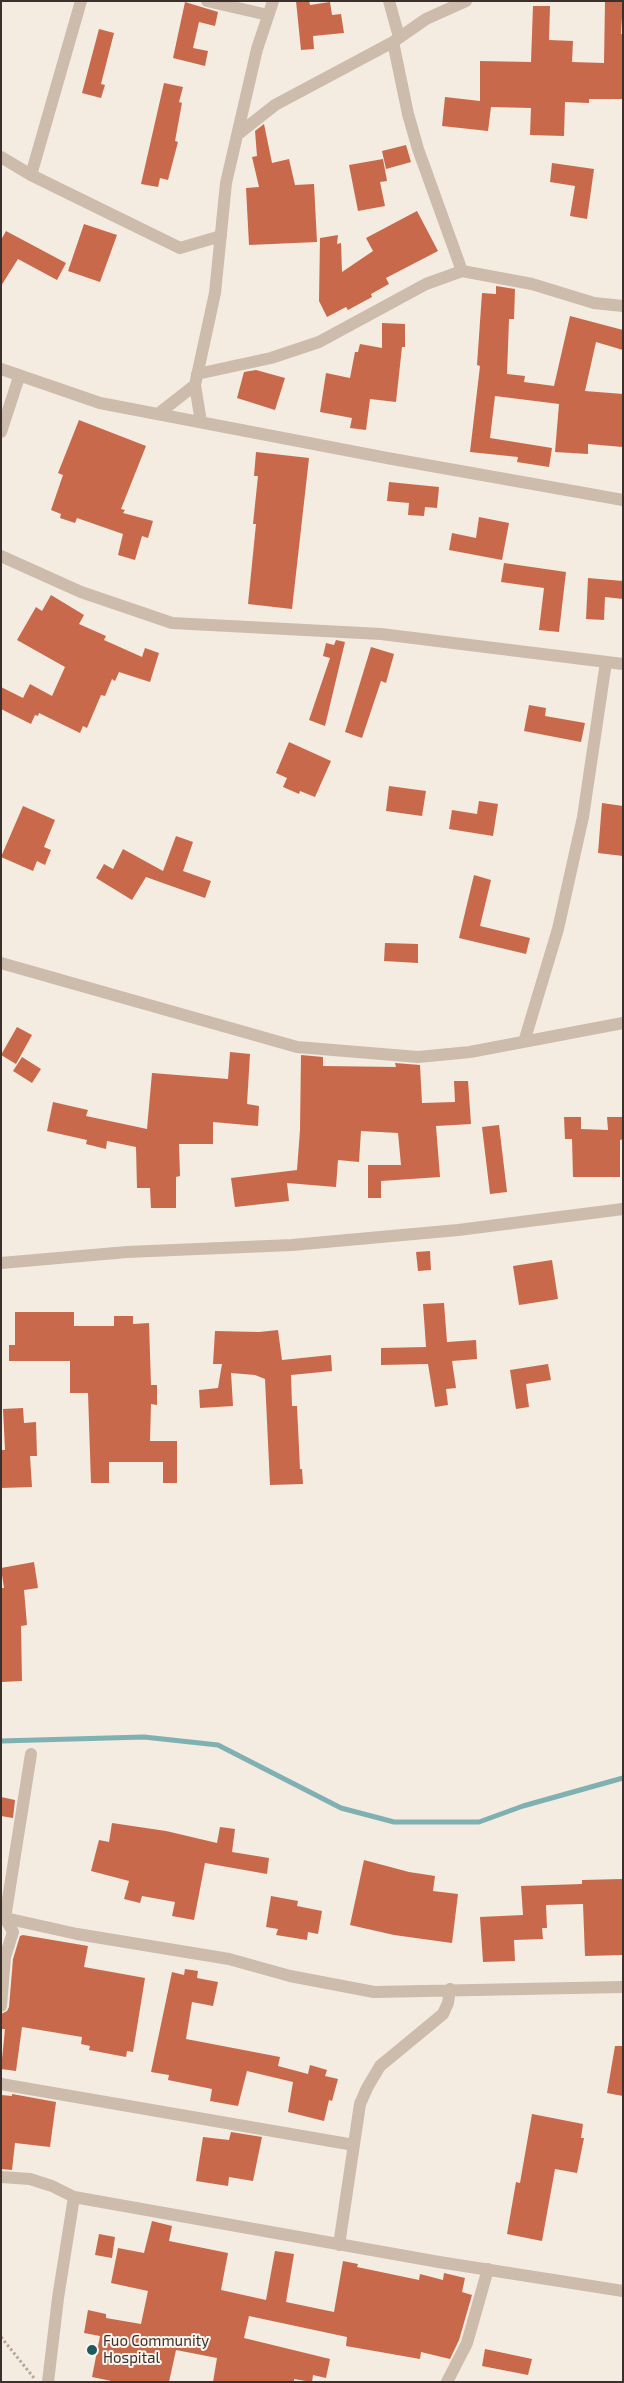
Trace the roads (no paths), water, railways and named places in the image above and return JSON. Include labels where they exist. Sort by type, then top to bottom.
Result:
[{"type":"street","points":[[31,175],[81,1]]},
{"type":"street","points":[[207,1],[268,15]]},
{"type":"street","points":[[201,422],[196,379],[215,293],[226,183],[257,49],[272,1]]},
{"type":"street","points":[[390,1],[416,141],[462,271]]},
{"type":"street","points":[[237,135],[275,105],[396,40],[426,19],[466,1]]},
{"type":"street","points":[[1,158],[31,175],[180,248],[221,236]]},
{"type":"street","points":[[158,414],[196,379],[272,358],[319,342],[426,284],[462,271],[532,284],[594,302],[623,306]]},
{"type":"street","points":[[1,369],[19,377],[100,403],[387,458],[623,500]]},
{"type":"street","points":[[1,432],[19,377]]},
{"type":"street","points":[[1,556],[81,592],[172,622],[381,634],[623,664]]},
{"type":"street","points":[[524,1042],[558,929],[583,816],[606,662]]},
{"type":"street","points":[[1,963],[297,1047],[418,1057],[470,1052],[623,1023]]},
{"type":"street","points":[[1,1263],[127,1252],[292,1245],[458,1230],[623,1209]]},
{"type":"street","points":[[1,2006],[5,1958],[13,1932],[3,1917],[31,1754]]},
{"type":"street","points":[[3,1917],[86,1936],[229,1959],[290,1976],[374,1992],[623,1987]]},
{"type":"street","points":[[339,2245],[360,2104],[380,2066],[443,2014],[448,2004],[450,1989]]},
{"type":"street","points":[[1,2084],[354,2145]]},
{"type":"street","points":[[1,2178],[30,2179],[52,2186],[74,2197],[339,2245],[623,2291]]},
{"type":"street","points":[[48,2382],[58,2298],[74,2197]]},
{"type":"street","points":[[447,2382],[466,2344],[488,2269]]},
{"type":"waterway","points":[[1,1741],[144,1737],[218,1745],[341,1808],[394,1822],[479,1822],[523,1806],[623,1778]]},
{"type":"place","name":"Fuo Community Hospital","points":[[92,2350]]}]
